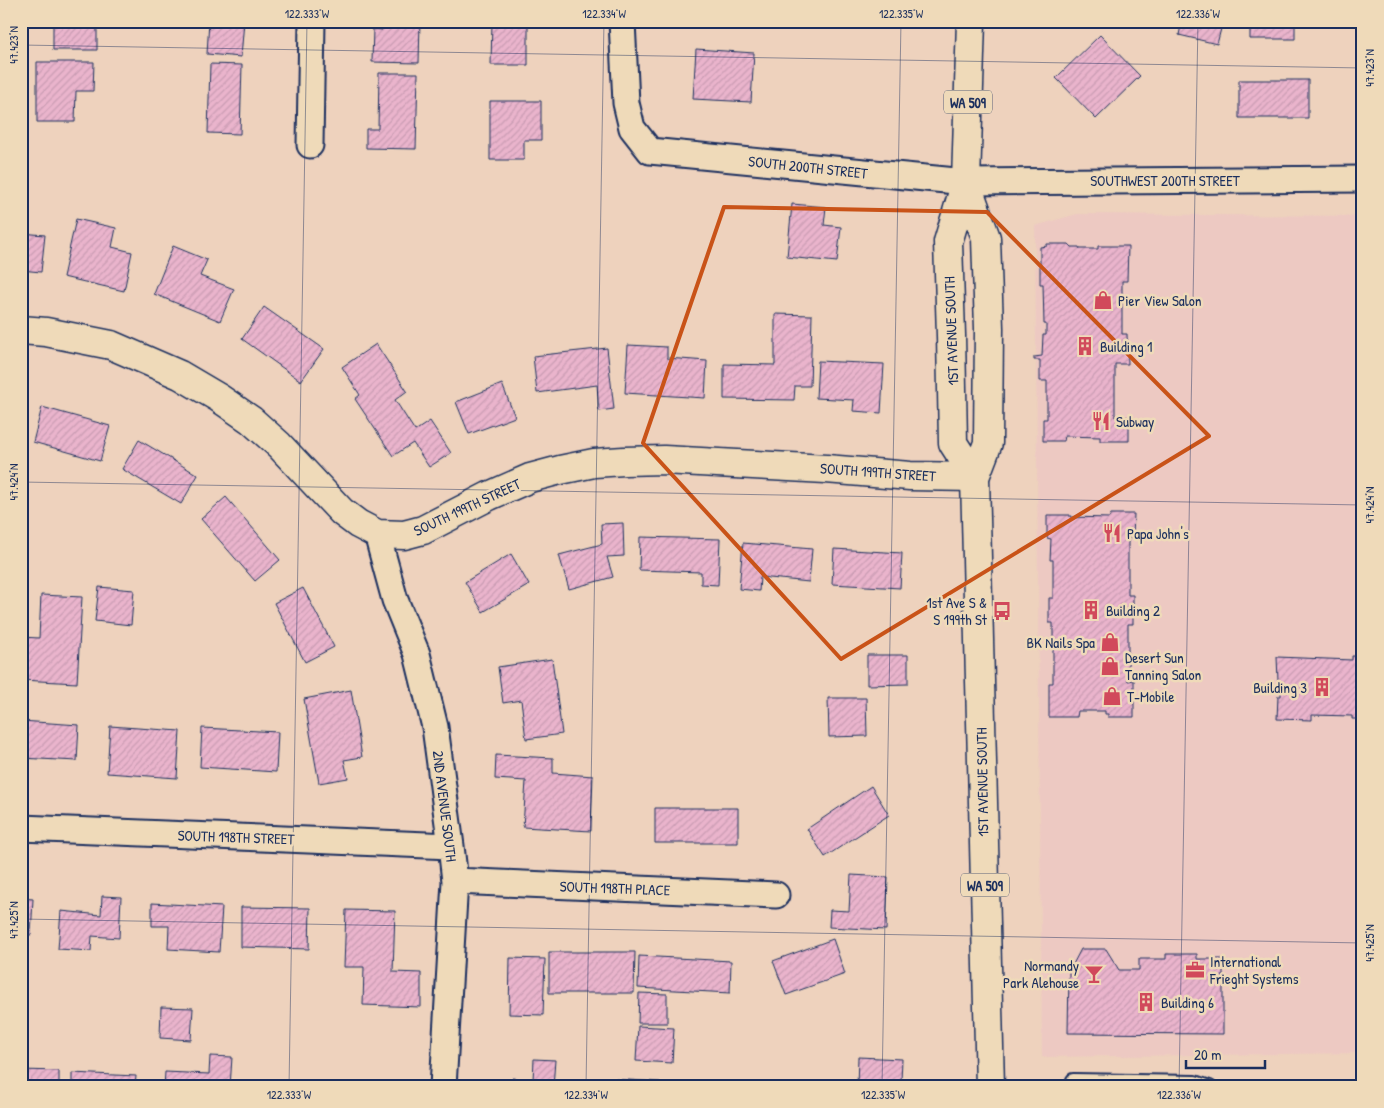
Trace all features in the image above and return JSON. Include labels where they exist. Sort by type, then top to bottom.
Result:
[{"type":"main road","name":"1ST AVENUE SOUTH","points":[[971,21],[966,182],[948,242],[953,443],[975,477]]},
{"type":"main road","name":"1ST AVENUE SOUTH","points":[[966,182],[986,238],[989,328],[988,442],[975,477],[990,1087]]},
{"type":"main road","name":"SOUTH 199TH STREET","points":[[21,330],[46,332],[111,345],[180,375],[220,398],[251,420],[279,445],[342,512],[376,534],[404,535],[423,530],[489,496],[530,478],[602,462],[664,460],[826,468],[910,476],[975,477]]},
{"type":"street","points":[[310,145],[312,21]]},
{"type":"street","name":"SOUTH 200TH STREET","points":[[622,21],[626,103],[632,128],[650,151],[966,182]]},
{"type":"street","name":"SOUTHWEST 200TH STREET","points":[[966,182],[1363,179]]},
{"type":"street","name":"2ND AVENUE SOUTH","points":[[376,534],[395,600],[417,654],[435,727],[451,846],[455,881],[443,1087]]},
{"type":"street","name":"SOUTH 198TH STREET","points":[[21,828],[451,846]]},
{"type":"street","name":"SOUTH 198TH PLACE","points":[[455,881],[776,895]]},
{"type":"lane","points":[[1074,1080],[1195,1082],[1210,1087]]},
{"type":"highlighted area","points":[[724,207],[987,212],[1209,436],[841,659],[643,443]]},
{"type":"shaded area","points":[[1077,214],[1363,216],[1363,1053],[1042,1057],[1035,226]]},
{"type":"building","points":[[53,21],[97,21],[97,50],[53,50]]},
{"type":"building","points":[[209,21],[244,21],[241,57],[207,54]]},
{"type":"building","points":[[382,21],[420,21],[419,63],[372,62],[373,29],[382,30]]},
{"type":"building","points":[[492,21],[528,21],[528,65],[491,65]]},
{"type":"building","points":[[1182,21],[1223,21],[1217,44],[1179,35]]},
{"type":"building","points":[[1250,21],[1295,21],[1295,39],[1250,39]]},
{"type":"building","points":[[1100,35],[1140,76],[1096,119],[1056,78]]},
{"type":"building","points":[[696,49],[754,53],[751,102],[693,99]]},
{"type":"building","points":[[37,62],[94,62],[93,91],[76,91],[75,122],[37,122]]},
{"type":"building","points":[[210,64],[242,65],[240,134],[208,133]]},
{"type":"building","points":[[379,73],[418,73],[416,149],[366,148],[366,129],[378,129]]},
{"type":"building","points":[[1239,80],[1308,80],[1308,118],[1239,118]]},
{"type":"building","points":[[490,101],[541,101],[541,140],[524,140],[524,160],[490,160]]},
{"type":"building","points":[[792,204],[826,207],[824,225],[841,227],[837,262],[787,257]]},
{"type":"building","points":[[76,219],[116,228],[112,247],[132,252],[124,291],[63,277]]},
{"type":"building","points":[[21,233],[45,235],[41,272],[21,270]]},
{"type":"building","name":"Building 1","points":[[1047,244],[1069,244],[1080,249],[1098,249],[1098,246],[1128,246],[1127,281],[1122,281],[1122,334],[1127,334],[1128,364],[1115,364],[1115,417],[1129,417],[1129,441],[1100,441],[1100,437],[1065,436],[1064,441],[1043,441],[1043,419],[1047,419],[1047,381],[1040,381],[1040,360],[1034,360],[1034,357],[1042,356],[1043,335],[1046,335],[1043,284],[1040,284],[1040,247],[1047,246]]},
{"type":"building","points":[[173,246],[207,260],[200,276],[234,289],[220,321],[154,294]]},
{"type":"building","points":[[264,307],[324,349],[301,381],[242,339]]},
{"type":"building","points":[[775,314],[812,315],[810,386],[795,386],[794,400],[724,399],[724,364],[775,365]]},
{"type":"building","points":[[376,344],[407,391],[395,400],[415,431],[430,421],[451,453],[429,467],[413,443],[393,456],[355,399],[360,395],[342,367]]},
{"type":"building","points":[[628,345],[667,347],[667,358],[707,361],[705,398],[625,393]]},
{"type":"building","points":[[607,348],[614,409],[599,411],[597,385],[537,393],[533,356]]},
{"type":"building","points":[[818,361],[884,364],[881,413],[853,411],[854,400],[816,398]]},
{"type":"building","points":[[502,384],[515,417],[469,434],[456,402]]},
{"type":"building","points":[[42,407],[110,426],[100,461],[33,442]]},
{"type":"building","points":[[139,440],[198,475],[181,504],[122,469]]},
{"type":"building","points":[[226,497],[280,560],[255,581],[201,519]]},
{"type":"building","name":"Building 2","points":[[1111,514],[1134,514],[1133,538],[1128,538],[1128,595],[1133,595],[1133,624],[1128,624],[1128,681],[1134,680],[1134,717],[1108,717],[1105,711],[1078,711],[1077,717],[1049,717],[1049,683],[1053,683],[1053,623],[1049,623],[1049,598],[1053,598],[1053,560],[1050,560],[1051,539],[1047,538],[1047,515],[1109,518]]},
{"type":"building","points":[[623,523],[624,556],[607,557],[613,577],[569,589],[559,555],[602,544],[601,524]]},
{"type":"building","points":[[640,537],[720,539],[718,585],[701,584],[701,572],[639,570]]},
{"type":"building","points":[[743,543],[812,549],[809,582],[760,577],[759,591],[739,589]]},
{"type":"building","points":[[834,549],[902,553],[900,588],[832,584]]},
{"type":"building","points":[[511,554],[529,585],[483,612],[465,582]]},
{"type":"building","points":[[99,587],[134,590],[131,625],[95,621]]},
{"type":"building","points":[[303,588],[334,647],[305,662],[274,603]]},
{"type":"building","points":[[41,595],[82,597],[77,683],[21,680],[21,637],[39,638]]},
{"type":"building","points":[[867,655],[908,655],[908,684],[867,685]]},
{"type":"building","name":"Building 3","points":[[1352,656],[1363,656],[1363,719],[1352,719],[1352,716],[1312,715],[1312,720],[1277,719],[1278,696],[1281,696],[1281,683],[1278,680],[1277,657],[1352,660]]},
{"type":"building","points":[[552,659],[562,734],[526,739],[521,700],[503,703],[498,667]]},
{"type":"building","points":[[351,690],[362,757],[344,760],[348,778],[319,783],[304,699]]},
{"type":"building","points":[[828,698],[866,698],[867,736],[829,737]]},
{"type":"building","points":[[21,721],[79,725],[77,761],[21,758]]},
{"type":"building","points":[[110,726],[180,731],[177,778],[107,773]]},
{"type":"building","points":[[202,728],[278,732],[276,772],[200,767]]},
{"type":"building","points":[[496,755],[553,758],[553,773],[593,776],[591,831],[523,827],[526,781],[495,779]]},
{"type":"building","points":[[871,786],[889,815],[825,857],[807,829]]},
{"type":"building","points":[[655,808],[738,808],[738,843],[655,843]]},
{"type":"building","points":[[851,875],[888,877],[886,930],[829,927],[830,910],[849,911]]},
{"type":"building","points":[[102,896],[121,897],[119,938],[92,936],[91,951],[58,949],[61,911],[101,915]]},
{"type":"building","points":[[21,898],[33,899],[31,935],[21,934]]},
{"type":"building","points":[[152,903],[222,907],[219,952],[168,949],[169,926],[152,926]]},
{"type":"building","points":[[241,907],[310,908],[309,949],[241,947]]},
{"type":"building","points":[[346,910],[395,911],[393,972],[421,973],[421,1007],[363,1005],[364,967],[344,967]]},
{"type":"building","points":[[833,939],[845,974],[786,995],[773,961]]},
{"type":"building","name":"Building 6","points":[[1081,949],[1106,949],[1119,970],[1139,970],[1139,959],[1166,959],[1166,954],[1197,954],[1197,959],[1223,959],[1223,1034],[1068,1033],[1069,972]]},
{"type":"building","points":[[549,952],[635,952],[634,993],[549,993]]},
{"type":"building","points":[[639,956],[731,961],[730,993],[638,988]]},
{"type":"building","points":[[510,958],[545,959],[543,1015],[509,1014]]},
{"type":"building","points":[[639,993],[667,994],[667,1023],[638,1023]]},
{"type":"building","points":[[161,1007],[193,1008],[191,1040],[160,1038]]},
{"type":"building","points":[[638,1026],[674,1028],[672,1063],[636,1061]]},
{"type":"building","points":[[210,1056],[232,1057],[230,1087],[164,1087],[165,1072],[209,1074]]},
{"type":"building","points":[[858,1057],[902,1059],[901,1081],[923,1082],[923,1087],[857,1087]]},
{"type":"building","points":[[534,1059],[555,1060],[553,1087],[511,1087],[512,1078],[533,1080]]},
{"type":"building","points":[[21,1070],[59,1071],[59,1087],[21,1087]]},
{"type":"building","points":[[72,1073],[136,1076],[135,1087],[72,1087]]},
{"type":"building","points":[[598,1078],[660,1082],[660,1087],[598,1087]]},
{"type":"building","points":[[254,1081],[308,1083],[308,1087],[253,1087]]},
{"type":"place","name":"Pier View Salon","points":[[1103,300]]},
{"type":"place","name":"Building 1","points":[[1085,346]]},
{"type":"place","name":"Subway","points":[[1101,421]]},
{"type":"place","name":"Papa John's","points":[[1112,533]]},
{"type":"place","name":"Building 2","points":[[1091,610]]},
{"type":"place","name":"1st Ave S & S 199th St","points":[[1002,611]]},
{"type":"place","name":"BK Nails Spa","points":[[1110,642]]},
{"type":"place","name":"Desert Sun Tanning Salon","points":[[1110,666]]},
{"type":"place","name":"Building 3","points":[[1322,687]]},
{"type":"place","name":"T-Mobile","points":[[1112,696]]},
{"type":"place","name":"International Frieght Systems","points":[[1195,970]]},
{"type":"place","name":"Normandy Park Alehouse","points":[[1094,974]]},
{"type":"place","name":"Building 6","points":[[1146,1002]]}]
